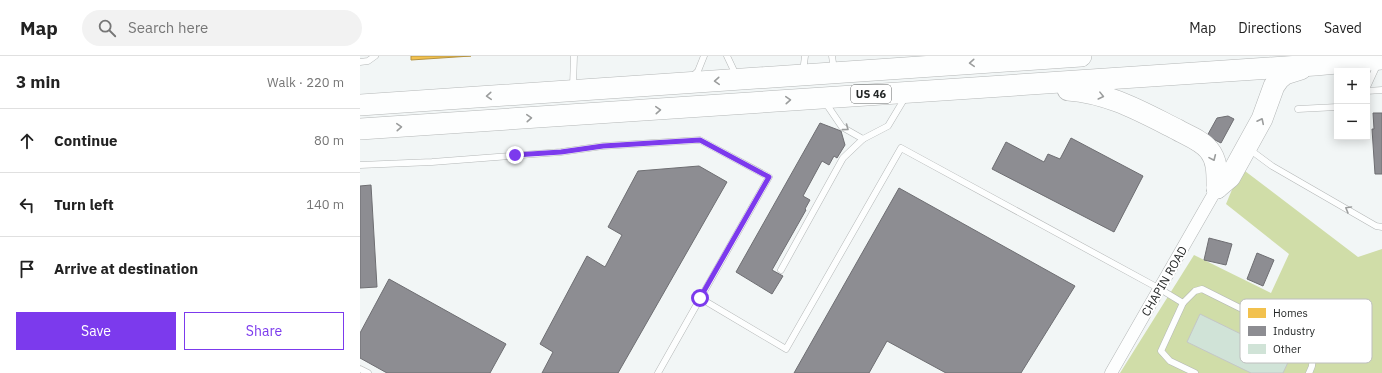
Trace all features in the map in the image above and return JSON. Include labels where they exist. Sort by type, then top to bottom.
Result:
[{"type":"highway","name":"US 46","points":[[360,105],[739,80],[804,66],[1081,56]]},
{"type":"highway","name":"US 46","points":[[360,129],[1315,65],[1345,67],[1381,60]]},
{"type":"highway","points":[[1217,188],[1230,177],[1262,119],[1269,97],[1279,79],[1285,74],[1315,65]]},
{"type":"highway","points":[[1007,86],[1084,91],[1108,97],[1131,106],[1197,141],[1208,149],[1214,158],[1217,169],[1217,188]]},
{"type":"street","name":"CHAPIN ROAD","points":[[1111,373],[1217,188]]},
{"type":"lane","points":[[360,62],[368,61],[375,56]]},
{"type":"lane","points":[[573,91],[574,56]]},
{"type":"lane","points":[[686,83],[698,71],[704,56]]},
{"type":"lane","points":[[727,56],[732,70],[739,80]]},
{"type":"lane","points":[[1370,80],[1381,60]]},
{"type":"lane","points":[[1370,91],[1382,90]]},
{"type":"lane","points":[[782,270],[843,158],[862,139],[888,126],[908,92]]},
{"type":"lane","points":[[822,98],[842,127],[862,139]]},
{"type":"lane","points":[[1298,109],[1334,107]]},
{"type":"lane","points":[[360,165],[432,162],[561,152],[603,146],[700,140],[769,177],[658,373]]},
{"type":"lane","points":[[1246,146],[1272,166],[1376,226],[1382,227]]},
{"type":"lane","points":[[700,298],[786,349],[901,148],[1183,303]]},
{"type":"lane","points":[[1195,373],[1170,361],[1161,351],[1183,303],[1195,291],[1202,289],[1240,308]]},
{"type":"lane","points":[[1309,373],[1313,366],[1313,363]]},
{"type":"lane","points":[[360,368],[368,373]]},
{"type":"green space","points":[[1241,168],[1358,257],[1382,249],[1382,373],[1120,373],[1194,255],[1271,293],[1289,254],[1226,204]]},
{"type":"building: Homes","points":[[411,56],[471,56],[411,60]]},
{"type":"building: Industry","points":[[1373,113],[1382,113],[1382,174],[1375,174],[1372,129],[1374,129]]},
{"type":"building: Industry","points":[[1228,116],[1234,119],[1221,143],[1207,136],[1217,118]]},
{"type":"building: Industry","points":[[820,123],[841,131],[845,145],[837,158],[834,156],[829,165],[822,161],[803,196],[810,200],[805,209],[806,210],[772,270],[783,276],[772,294],[736,272]]},
{"type":"building: Industry","points":[[1071,138],[1143,176],[1114,232],[992,169],[1006,142],[1044,162],[1048,154],[1060,159]]},
{"type":"building: Industry","points":[[699,166],[727,182],[618,373],[542,373],[553,352],[540,344],[587,256],[605,267],[622,235],[608,227],[638,171]]},
{"type":"building: Industry","points":[[371,185],[377,287],[360,288],[360,186]]},
{"type":"building: Industry","points":[[899,188],[1075,286],[1021,373],[946,373],[887,341],[869,373],[794,373]]},
{"type":"building: Industry","points":[[1209,238],[1232,244],[1226,265],[1204,260]]},
{"type":"building: Industry","points":[[1257,253],[1274,260],[1263,286],[1247,279]]},
{"type":"building: Industry","points":[[389,279],[506,344],[490,373],[387,373],[360,358],[360,333]]},
{"type":"building: Other","points":[[1200,314],[1240,334],[1240,363],[1288,363],[1283,373],[1251,373],[1187,342]]},
{"type":"route","points":[[515,155],[561,152],[603,146],[700,140],[769,177],[700,298]]}]
